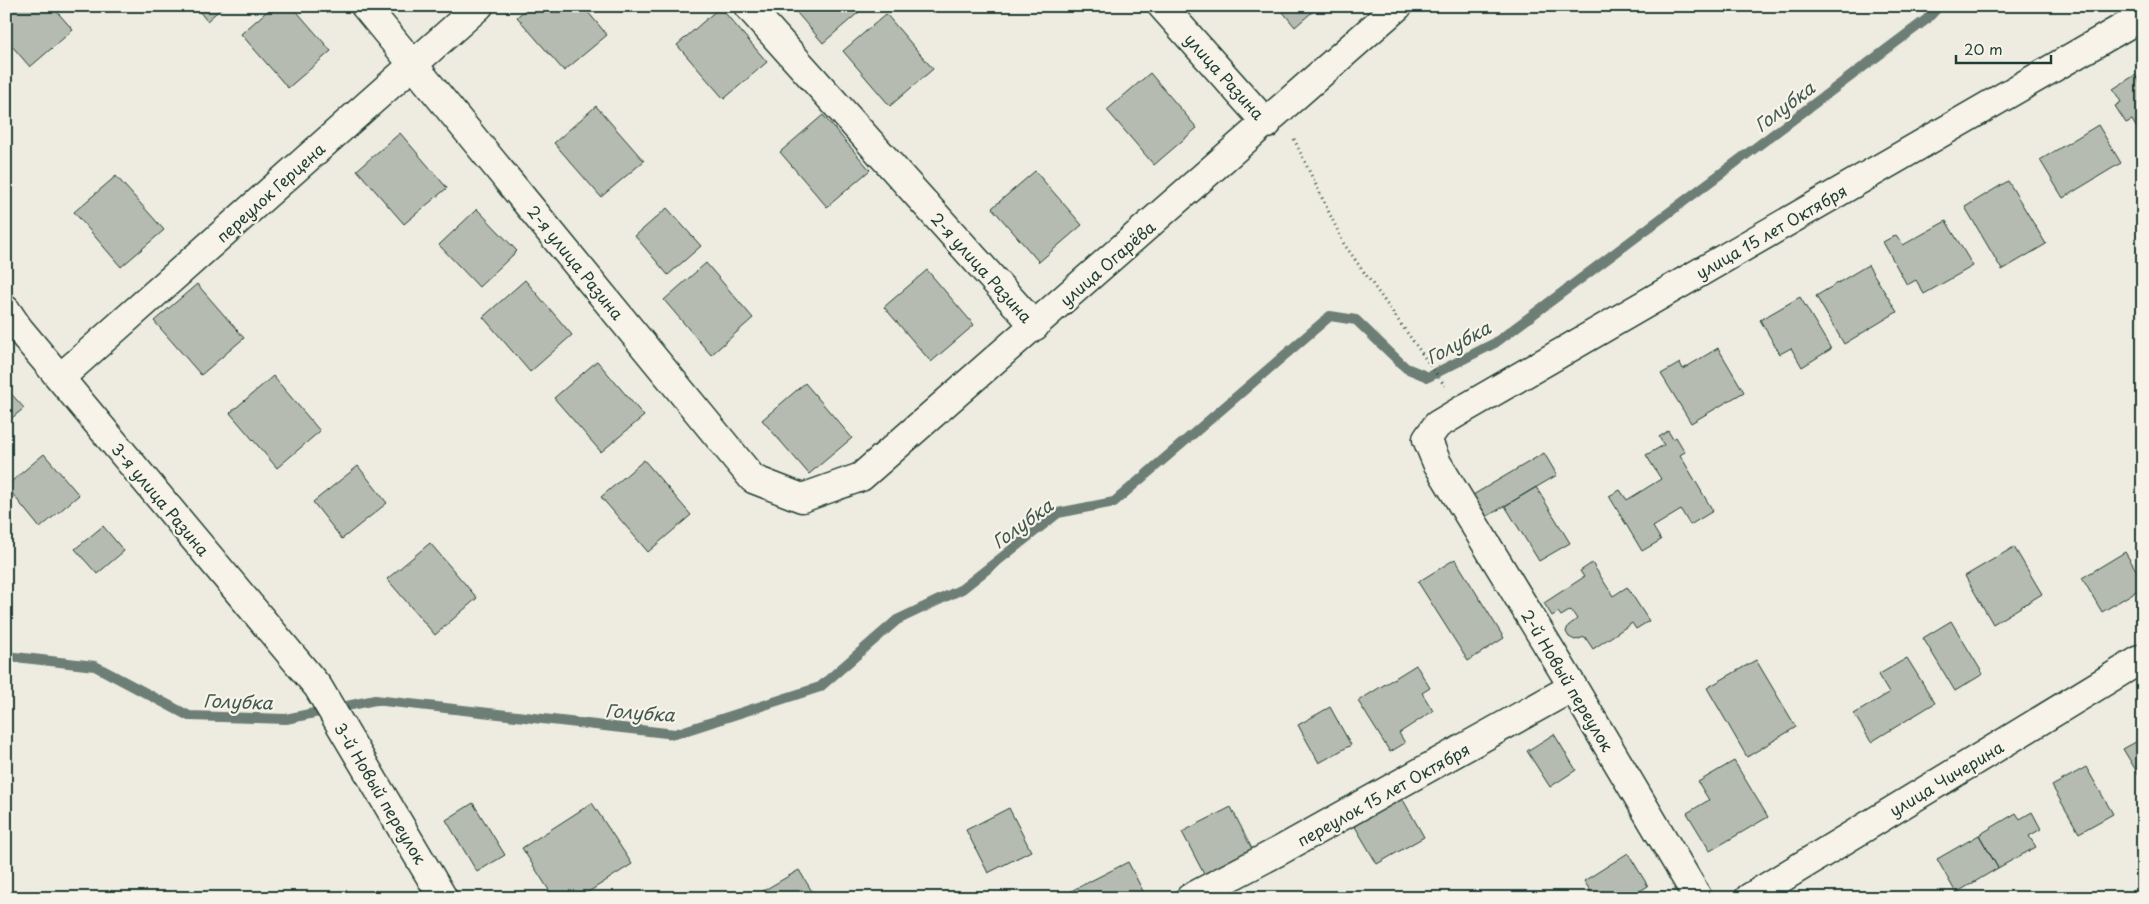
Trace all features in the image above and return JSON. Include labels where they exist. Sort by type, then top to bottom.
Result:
[{"type":"street","name":"2-я улица Разина","points":[[365,6],[415,64],[753,479],[802,498]]},
{"type":"street","name":"переулок Герцена","points":[[60,378],[479,6]]},
{"type":"street","name":"2-я улица Разина","points":[[748,6],[1035,326]]},
{"type":"street","name":"улица Разина","points":[[1162,6],[1274,117]]},
{"type":"street","name":"улица Огарёва","points":[[802,498],[861,478],[1274,117],[1398,6]]},
{"type":"street","name":"улица 15 лет Октября","points":[[1437,463],[1427,439],[1437,425],[2143,16]]},
{"type":"street","name":"3-я улица Разина","points":[[6,310],[19,329],[318,687]]},
{"type":"street","name":"2-й Новый переулок","points":[[1437,463],[1574,687],[1698,898]]},
{"type":"street","name":"улица Чичерина","points":[[1749,898],[2143,658]]},
{"type":"street","name":"3-й Новый переулок","points":[[318,687],[444,898]]},
{"type":"street","name":"переулок 15 лет Октября","points":[[1190,898],[1281,850],[1574,687]]},
{"type":"path","points":[[1274,117],[1344,244],[1442,383]]},
{"type":"building","points":[[6,6],[52,6],[73,30],[30,67],[6,39]]},
{"type":"building","points":[[195,6],[224,6],[207,21]]},
{"type":"building","points":[[273,6],[292,6],[331,51],[288,88],[241,34]]},
{"type":"building","points":[[529,6],[583,6],[607,35],[564,71],[517,17]]},
{"type":"building","points":[[791,6],[866,6],[823,43]]},
{"type":"building","points":[[1278,6],[1319,6],[1295,27]]},
{"type":"building","points":[[720,7],[767,62],[724,99],[677,45]]},
{"type":"building","points":[[886,14],[933,69],[890,106],[843,51]]},
{"type":"building","points":[[1150,73],[1197,128],[1154,165],[1107,110]]},
{"type":"building","points":[[2135,75],[2143,88],[2143,138],[2132,120],[2126,123],[2115,106],[2121,102],[2113,89]]},
{"type":"building","points":[[596,106],[644,161],[601,197],[554,143]]},
{"type":"building","points":[[823,115],[870,170],[827,207],[780,152]]},
{"type":"building","points":[[2098,125],[2121,163],[2063,198],[2040,160]]},
{"type":"building","points":[[400,133],[447,188],[404,224],[357,170]]},
{"type":"building","points":[[1035,171],[1082,225],[1039,262],[992,208]]},
{"type":"building","points":[[116,176],[164,230],[121,267],[74,212]]},
{"type":"building","points":[[2008,181],[2046,244],[2002,270],[1965,207]]},
{"type":"building","points":[[667,208],[701,246],[668,275],[635,236]]},
{"type":"building","points":[[477,209],[517,251],[479,287],[439,245]]},
{"type":"building","points":[[1946,221],[1973,266],[1924,294],[1916,280],[1907,285],[1883,242],[1896,235],[1903,245]]},
{"type":"building","points":[[706,263],[753,318],[711,355],[664,300]]},
{"type":"building","points":[[1868,265],[1897,312],[1844,344],[1816,296]]},
{"type":"building","points":[[927,270],[974,325],[931,362],[884,307]]},
{"type":"building","points":[[525,280],[572,335],[530,372],[483,317]]},
{"type":"building","points":[[197,284],[244,338],[201,375],[154,321]]},
{"type":"building","points":[[1800,297],[1831,349],[1802,367],[1791,348],[1780,354],[1760,320]]},
{"type":"building","points":[[1718,348],[1744,392],[1691,423],[1661,374],[1680,363],[1683,369]]},
{"type":"building","points":[[597,361],[644,416],[601,452],[554,398]]},
{"type":"building","points":[[273,376],[320,431],[277,468],[230,413]]},
{"type":"building","points":[[805,383],[852,438],[809,474],[762,420]]},
{"type":"building","points":[[6,388],[24,408],[6,423]]},
{"type":"building","points":[[1668,431],[1673,439],[1676,437],[1685,452],[1680,455],[1713,511],[1690,525],[1681,510],[1653,527],[1661,540],[1642,551],[1609,496],[1620,490],[1627,500],[1661,479],[1646,455],[1664,445],[1659,437]]},
{"type":"building","points":[[1544,453],[1557,475],[1486,517],[1473,495]]},
{"type":"building","points":[[44,454],[79,495],[40,528],[6,486]]},
{"type":"building","points":[[644,460],[691,515],[648,552],[601,497]]},
{"type":"building","points":[[358,466],[387,503],[342,539],[313,502]]},
{"type":"building","points":[[1536,487],[1570,543],[1539,561],[1505,506]]},
{"type":"building","points":[[103,526],[124,551],[97,574],[75,549]]},
{"type":"building","points":[[430,543],[477,598],[435,635],[387,579]]},
{"type":"building","points":[[2014,547],[2042,594],[1993,624],[1965,576]]},
{"type":"building","points":[[2125,552],[2143,581],[2143,587],[2102,612],[2082,578]]},
{"type":"building","points":[[1455,559],[1504,638],[1468,661],[1418,582]]},
{"type":"building","points":[[1592,563],[1613,596],[1627,587],[1649,621],[1636,629],[1632,623],[1593,649],[1585,637],[1575,640],[1569,637],[1566,632],[1568,626],[1577,619],[1571,610],[1561,616],[1558,612],[1552,616],[1544,603],[1584,577],[1580,571]]},
{"type":"building","points":[[1951,621],[1983,674],[1955,691],[1923,638]]},
{"type":"building","points":[[1907,658],[1935,703],[1871,742],[1854,714],[1889,693],[1878,675]]},
{"type":"building","points":[[1756,660],[1796,727],[1747,757],[1707,688]]},
{"type":"building","points":[[1416,665],[1430,688],[1422,693],[1433,711],[1399,733],[1405,743],[1390,752],[1358,701]]},
{"type":"building","points":[[1330,707],[1351,745],[1319,763],[1298,725]]},
{"type":"building","points":[[1554,734],[1576,770],[1550,787],[1527,751]]},
{"type":"building","points":[[2143,738],[2143,782],[2123,749]]},
{"type":"building","points":[[1734,761],[1768,817],[1710,851],[1687,813],[1709,800],[1698,782]]},
{"type":"building","points":[[2086,767],[2113,814],[2079,833],[2052,786]]},
{"type":"building","points":[[1402,798],[1424,837],[1377,864],[1354,825]]},
{"type":"building","points":[[473,803],[505,855],[477,872],[446,820]]},
{"type":"building","points":[[592,803],[632,864],[579,898],[554,898],[522,848]]},
{"type":"building","points":[[1231,807],[1252,849],[1204,874],[1182,832]]},
{"type":"building","points":[[1009,808],[1031,851],[988,873],[966,830]]},
{"type":"building","points":[[2032,812],[2041,829],[2029,836],[2036,847],[1998,868],[1979,835],[2016,813],[2020,819]]},
{"type":"building","points":[[1979,835],[1998,868],[1956,893],[1937,859]]},
{"type":"building","points":[[1628,853],[1648,886],[1629,898],[1595,898],[1584,881]]},
{"type":"building","points":[[1128,862],[1145,895],[1140,898],[1075,898],[1071,891]]},
{"type":"building","points":[[799,870],[816,898],[766,898],[763,891]]},
{"type":"building","points":[[1238,890],[1242,898],[1226,898]]},
{"type":"building","points":[[1876,893],[1879,898],[1868,898]]},
{"type":"waterway","name":"Голубка","points":[[6,656],[95,666],[189,716],[286,719],[375,700],[675,734],[820,687],[897,620],[962,589],[1058,513],[1114,502],[1330,316],[1356,320],[1406,368],[1428,377],[1495,343],[1927,19],[1939,6]]}]
